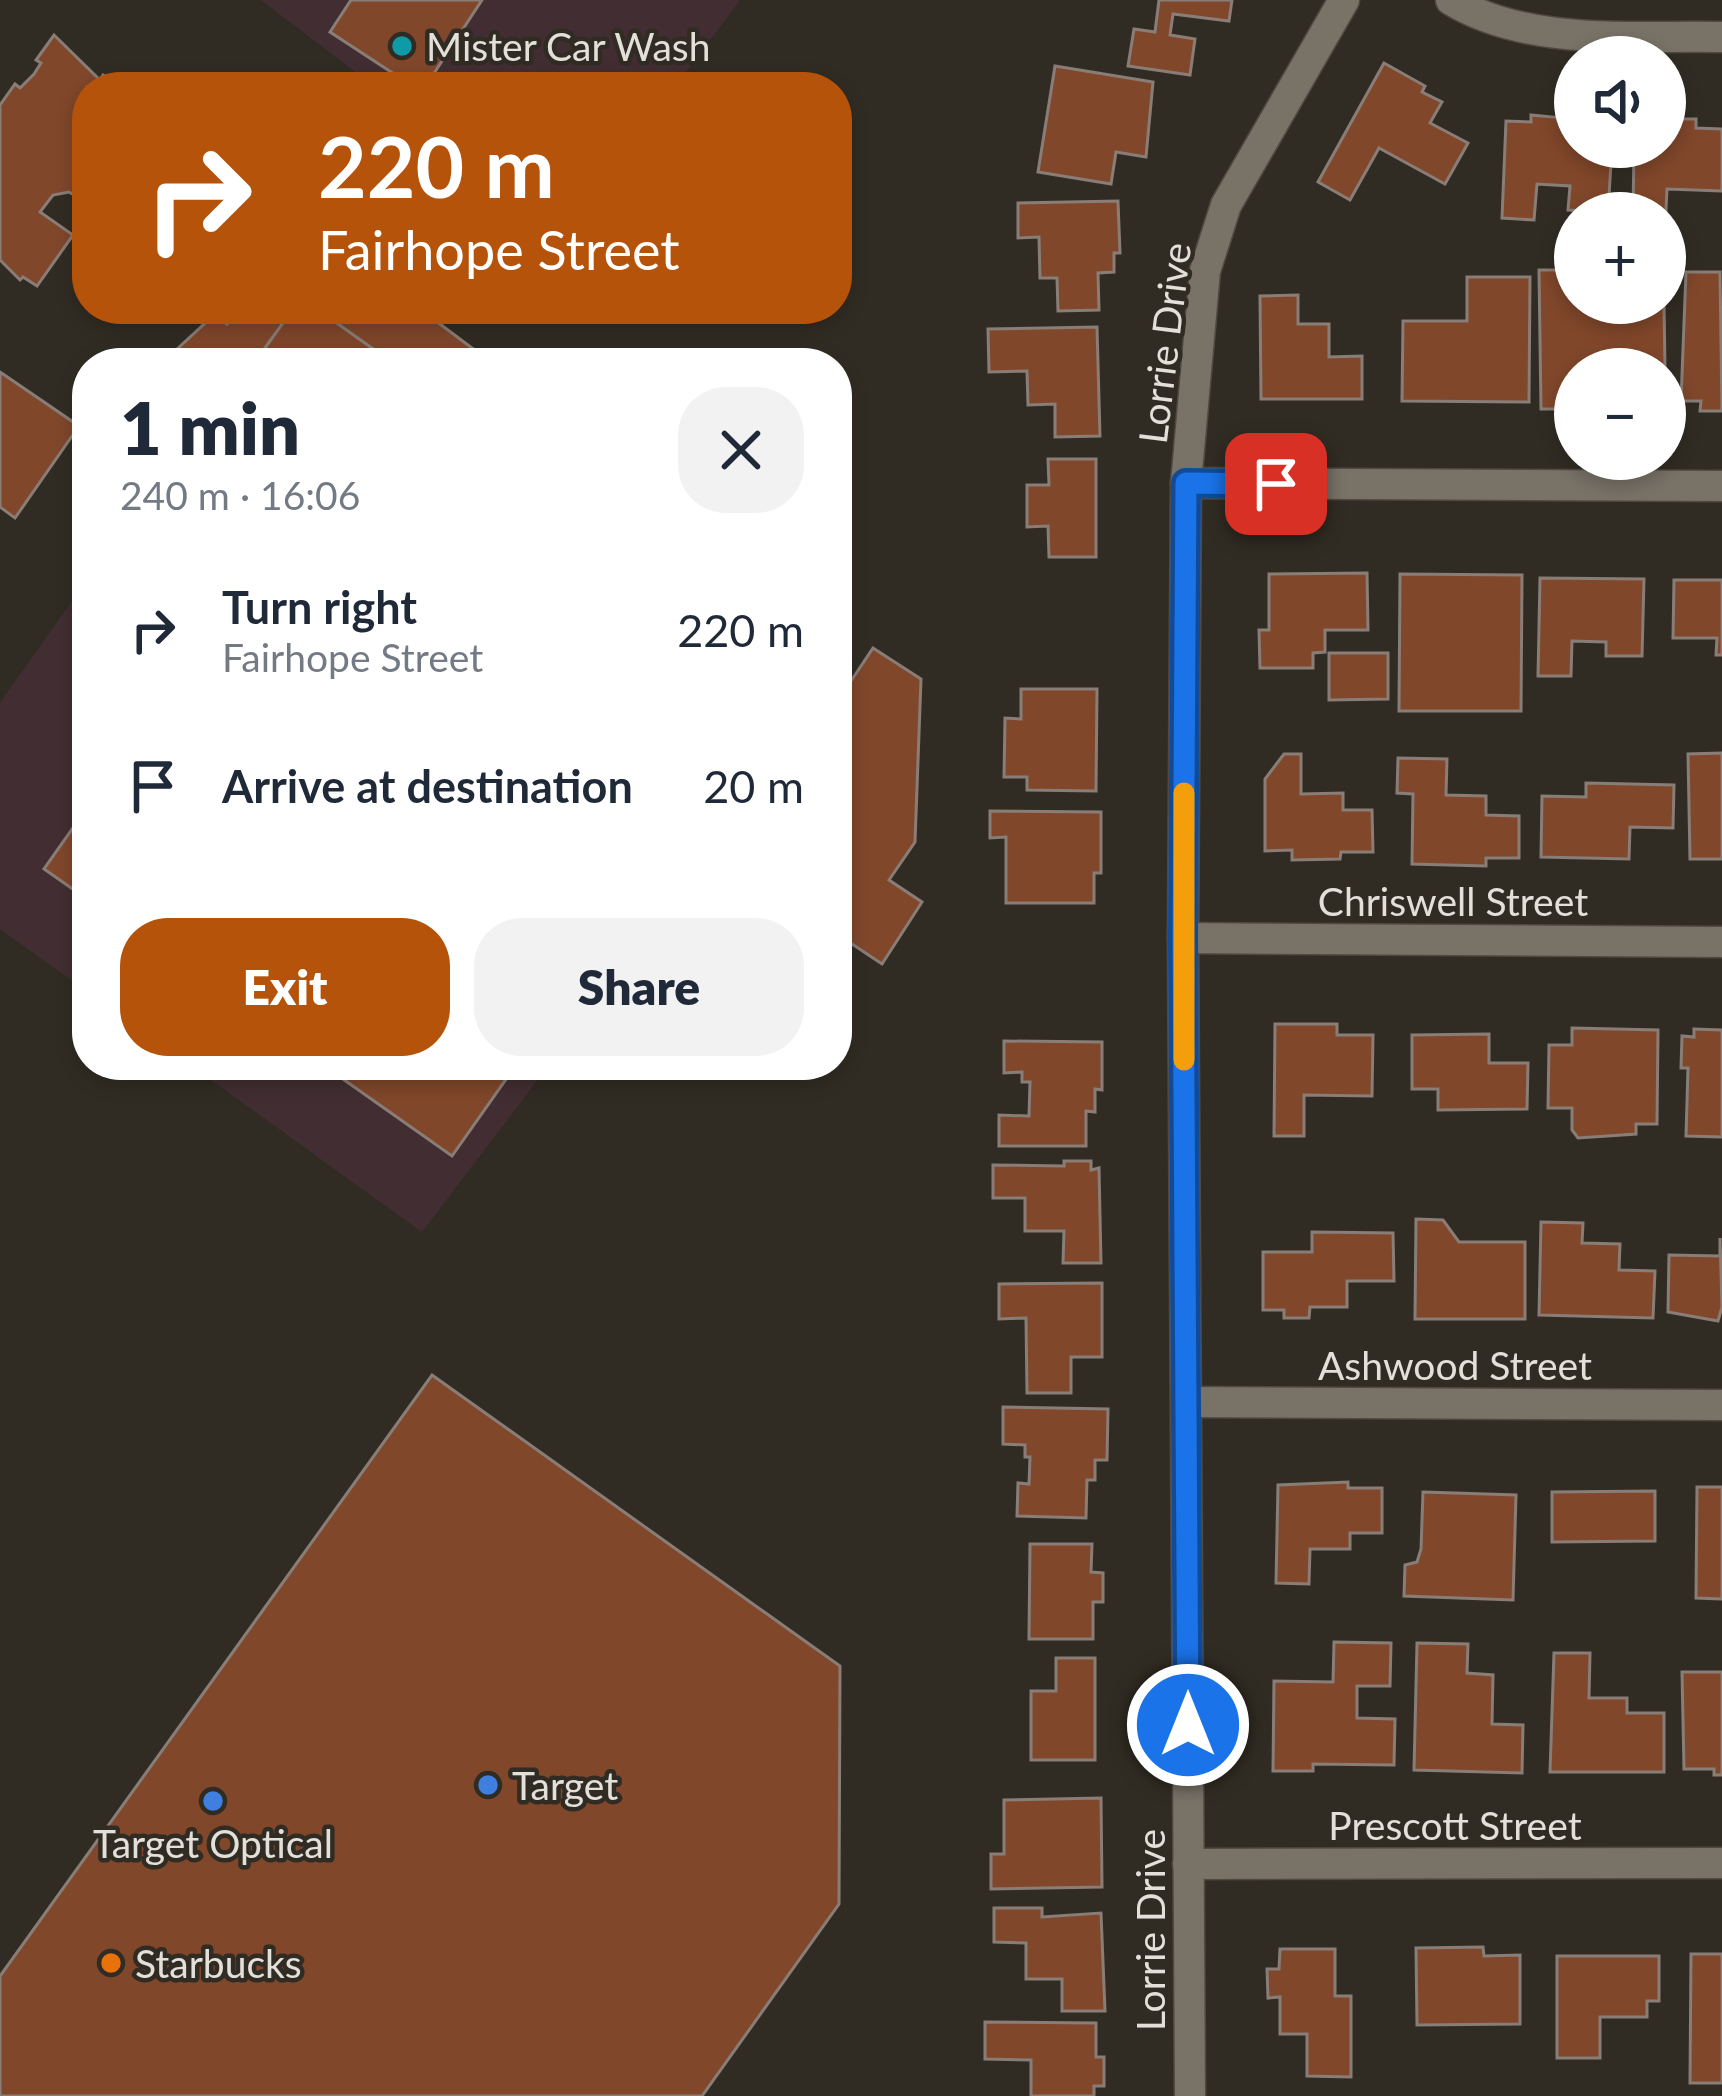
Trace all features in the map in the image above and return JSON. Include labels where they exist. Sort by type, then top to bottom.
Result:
[{"type":"street","name":"Lorrie Drive","points":[[1190,2096],[1183,938],[1186,483],[1205,271],[1226,206],[1344,0]]},
{"type":"street","points":[[1450,0],[1482,19],[1567,34],[1722,38]]},
{"type":"street","points":[[1186,483],[1722,485]]},
{"type":"street","name":"Chriswell Street","points":[[1183,938],[1722,942]]},
{"type":"street","name":"Ashwood Street","points":[[1188,1402],[1722,1405]]},
{"type":"street","name":"Prescott Street","points":[[1188,1864],[1722,1863]]},
{"type":"shaded area","points":[[261,0],[740,0],[686,72],[355,72]]},
{"type":"shaded area","points":[[72,601],[72,980],[0,929],[0,703]]},
{"type":"shaded area","points":[[211,1080],[538,1080],[422,1232]]},
{"type":"building","name":"Mister Car Wash","points":[[351,0],[482,0],[435,72],[391,72],[330,32]]},
{"type":"building","points":[[1159,0],[1232,0],[1229,21],[1173,14],[1170,35],[1195,39],[1190,75],[1128,66],[1134,29],[1155,32]]},
{"type":"building","points":[[54,35],[92,72],[72,72],[72,194],[53,195],[40,212],[72,236],[37,286],[23,277],[20,280],[0,260],[0,105],[15,84],[20,88],[34,74],[41,63],[36,60]]},
{"type":"building","points":[[1384,63],[1425,86],[1422,92],[1442,102],[1430,123],[1468,143],[1445,184],[1379,148],[1350,200],[1318,182]]},
{"type":"building","points":[[1055,66],[1153,82],[1146,157],[1116,152],[1111,184],[1038,172]]},
{"type":"building","points":[[1531,115],[1554,117],[1554,168],[1611,168],[1609,192],[1570,192],[1570,186],[1537,184],[1534,220],[1502,218],[1506,121],[1531,122]]},
{"type":"building","points":[[1686,119],[1696,119],[1696,128],[1722,129],[1722,191],[1633,192],[1634,168],[1686,168]]},
{"type":"building","points":[[1118,201],[1120,253],[1114,253],[1114,272],[1098,273],[1099,310],[1058,311],[1057,278],[1040,278],[1039,237],[1018,238],[1018,203]]},
{"type":"building","points":[[1539,270],[1554,270],[1554,324],[1664,324],[1665,348],[1554,348],[1554,409],[1541,409]]},
{"type":"building","points":[[1686,272],[1720,272],[1722,411],[1700,411],[1701,401],[1686,401]]},
{"type":"building","points":[[1467,277],[1530,277],[1529,402],[1402,401],[1403,321],[1467,321]]},
{"type":"building","points":[[1298,295],[1298,324],[1329,324],[1329,357],[1362,356],[1362,399],[1261,399],[1260,296]]},
{"type":"building","points":[[204,324],[440,324],[472,348],[178,348]]},
{"type":"building","points":[[282,324],[338,324],[372,348],[265,348]]},
{"type":"building","points":[[1097,327],[1100,436],[1055,437],[1055,404],[1028,405],[1027,371],[989,372],[988,329]]},
{"type":"building","points":[[0,372],[72,421],[72,436],[15,518],[0,507]]},
{"type":"building","points":[[1048,459],[1096,459],[1096,557],[1049,557],[1048,526],[1027,527],[1027,485],[1049,485]]},
{"type":"building","points":[[1367,573],[1368,630],[1325,630],[1325,652],[1313,653],[1313,668],[1260,668],[1259,630],[1269,630],[1269,574]]},
{"type":"building","points":[[1400,574],[1522,575],[1521,711],[1399,711]]},
{"type":"building","points":[[1540,578],[1644,579],[1642,656],[1606,656],[1606,642],[1572,641],[1571,676],[1538,676]]},
{"type":"building","points":[[1674,580],[1722,580],[1722,655],[1716,655],[1717,638],[1673,638]]},
{"type":"building","points":[[873,648],[921,679],[915,842],[889,880],[922,902],[882,964],[852,944],[852,680]]},
{"type":"building","points":[[1329,653],[1388,653],[1388,699],[1329,700]]},
{"type":"building","points":[[1021,689],[1097,689],[1096,791],[1027,790],[1027,777],[1004,777],[1005,718],[1021,719]]},
{"type":"building","points":[[1722,753],[1722,859],[1690,859],[1688,754]]},
{"type":"building","points":[[1284,754],[1301,754],[1301,794],[1343,793],[1343,810],[1372,810],[1373,852],[1341,852],[1340,859],[1292,860],[1292,850],[1265,851],[1265,779]]},
{"type":"building","points":[[1398,758],[1447,759],[1446,795],[1486,796],[1486,815],[1519,816],[1519,858],[1486,858],[1486,866],[1412,864],[1413,794],[1397,793]]},
{"type":"building","points":[[1586,783],[1674,785],[1673,828],[1630,827],[1629,859],[1541,857],[1542,796],[1586,797]]},
{"type":"building","points":[[990,811],[1101,812],[1101,873],[1094,873],[1094,903],[1006,903],[1006,837],[990,838]]},
{"type":"building","points":[[72,829],[72,889],[44,869]]},
{"type":"building","points":[[1275,1024],[1337,1024],[1337,1035],[1373,1035],[1372,1096],[1304,1095],[1304,1136],[1274,1136]]},
{"type":"building","points":[[1572,1028],[1658,1030],[1657,1124],[1636,1124],[1636,1134],[1578,1138],[1572,1130],[1572,1108],[1548,1108],[1549,1045],[1572,1045]]},
{"type":"building","points":[[1694,1029],[1722,1030],[1722,1137],[1686,1136],[1688,1068],[1681,1068],[1682,1036],[1694,1037]]},
{"type":"building","points":[[1489,1034],[1489,1063],[1528,1063],[1527,1109],[1438,1110],[1438,1089],[1412,1089],[1412,1035]]},
{"type":"building","points":[[1004,1041],[1102,1042],[1102,1090],[1095,1089],[1095,1112],[1086,1111],[1086,1146],[999,1146],[999,1115],[1029,1116],[1030,1082],[1022,1082],[1022,1072],[1004,1073]]},
{"type":"building","points":[[344,1080],[505,1080],[452,1156]]},
{"type":"building","points":[[1064,1161],[1091,1161],[1091,1170],[1099,1168],[1101,1263],[1063,1263],[1064,1231],[1025,1231],[1025,1198],[993,1198],[993,1165],[1064,1166]]},
{"type":"building","points":[[1416,1219],[1443,1220],[1459,1242],[1525,1242],[1525,1319],[1415,1319]]},
{"type":"building","points":[[1541,1222],[1583,1223],[1582,1243],[1620,1244],[1619,1270],[1655,1271],[1653,1318],[1539,1315]]},
{"type":"building","points":[[1312,1232],[1393,1233],[1394,1281],[1347,1281],[1347,1307],[1310,1307],[1309,1318],[1284,1318],[1284,1310],[1263,1310],[1263,1252],[1312,1252]]},
{"type":"building","points":[[1720,1238],[1722,1307],[1718,1321],[1668,1312],[1669,1255],[1720,1256]]},
{"type":"building","points":[[1102,1283],[1102,1357],[1071,1357],[1071,1393],[1027,1393],[1026,1318],[999,1319],[999,1284]]},
{"type":"building","name":"Target","points":[[432,1375],[840,1666],[839,1904],[702,2096],[0,2096],[0,1976]]},
{"type":"building","points":[[1003,1407],[1108,1409],[1107,1460],[1095,1460],[1095,1480],[1087,1480],[1086,1518],[1017,1516],[1018,1483],[1029,1484],[1030,1457],[1025,1457],[1025,1445],[1003,1444]]},
{"type":"building","points":[[1348,1482],[1348,1488],[1382,1488],[1382,1533],[1350,1533],[1350,1549],[1310,1549],[1309,1584],[1276,1583],[1278,1485]]},
{"type":"building","points":[[1697,1487],[1722,1487],[1722,1599],[1696,1598]]},
{"type":"building","points":[[1655,1491],[1655,1541],[1552,1542],[1552,1492]]},
{"type":"building","points":[[1423,1492],[1516,1495],[1513,1600],[1404,1596],[1405,1565],[1417,1562],[1421,1549]]},
{"type":"building","points":[[1030,1544],[1092,1544],[1091,1572],[1103,1573],[1103,1602],[1093,1602],[1093,1639],[1029,1639]]},
{"type":"building","points":[[1334,1642],[1391,1643],[1390,1686],[1357,1686],[1357,1718],[1395,1719],[1394,1765],[1313,1764],[1313,1771],[1273,1771],[1274,1681],[1333,1682]]},
{"type":"building","points":[[1417,1643],[1468,1644],[1467,1673],[1493,1675],[1492,1724],[1523,1725],[1522,1773],[1414,1770]]},
{"type":"building","points":[[1554,1653],[1590,1653],[1589,1698],[1627,1698],[1627,1713],[1664,1713],[1664,1772],[1550,1772]]},
{"type":"building","points":[[1056,1658],[1095,1658],[1095,1760],[1031,1760],[1031,1691],[1056,1691]]},
{"type":"building","points":[[1682,1672],[1722,1672],[1722,1775],[1714,1775],[1714,1769],[1684,1769]]},
{"type":"building","points":[[1101,1798],[1102,1887],[991,1889],[991,1854],[1004,1854],[1004,1800]]},
{"type":"building","points":[[994,1908],[1042,1908],[1042,1917],[1101,1913],[1105,2011],[1062,2011],[1062,1979],[1026,1979],[1026,1943],[994,1942]]},
{"type":"building","points":[[1483,1947],[1484,1956],[1520,1955],[1520,2024],[1417,2025],[1416,1948]]},
{"type":"building","points":[[1280,1949],[1335,1949],[1335,1996],[1351,1996],[1351,2077],[1307,2076],[1307,2034],[1280,2034],[1280,1997],[1268,1998],[1267,1969],[1279,1969]]},
{"type":"building","points":[[1691,1954],[1722,1954],[1722,2083],[1690,2083]]},
{"type":"building","points":[[1557,1956],[1659,1956],[1659,2001],[1647,2001],[1647,2017],[1600,2017],[1600,2058],[1557,2058]]},
{"type":"building","points":[[985,2022],[1096,2023],[1096,2057],[1104,2057],[1104,2086],[1094,2086],[1094,2096],[1031,2096],[1031,2060],[985,2059]]},
{"type":"slow traffic","points":[[1184,793],[1184,1060]]},
{"type":"place","name":"Mister Car Wash","points":[[402,46]]},
{"type":"place","name":"Target","points":[[488,1785]]},
{"type":"place","name":"Target Optical","points":[[213,1801]]},
{"type":"place","name":"Starbucks","points":[[111,1963]]},
{"type":"route","points":[[1188,1725],[1183,938],[1186,483],[1276,484]]}]
